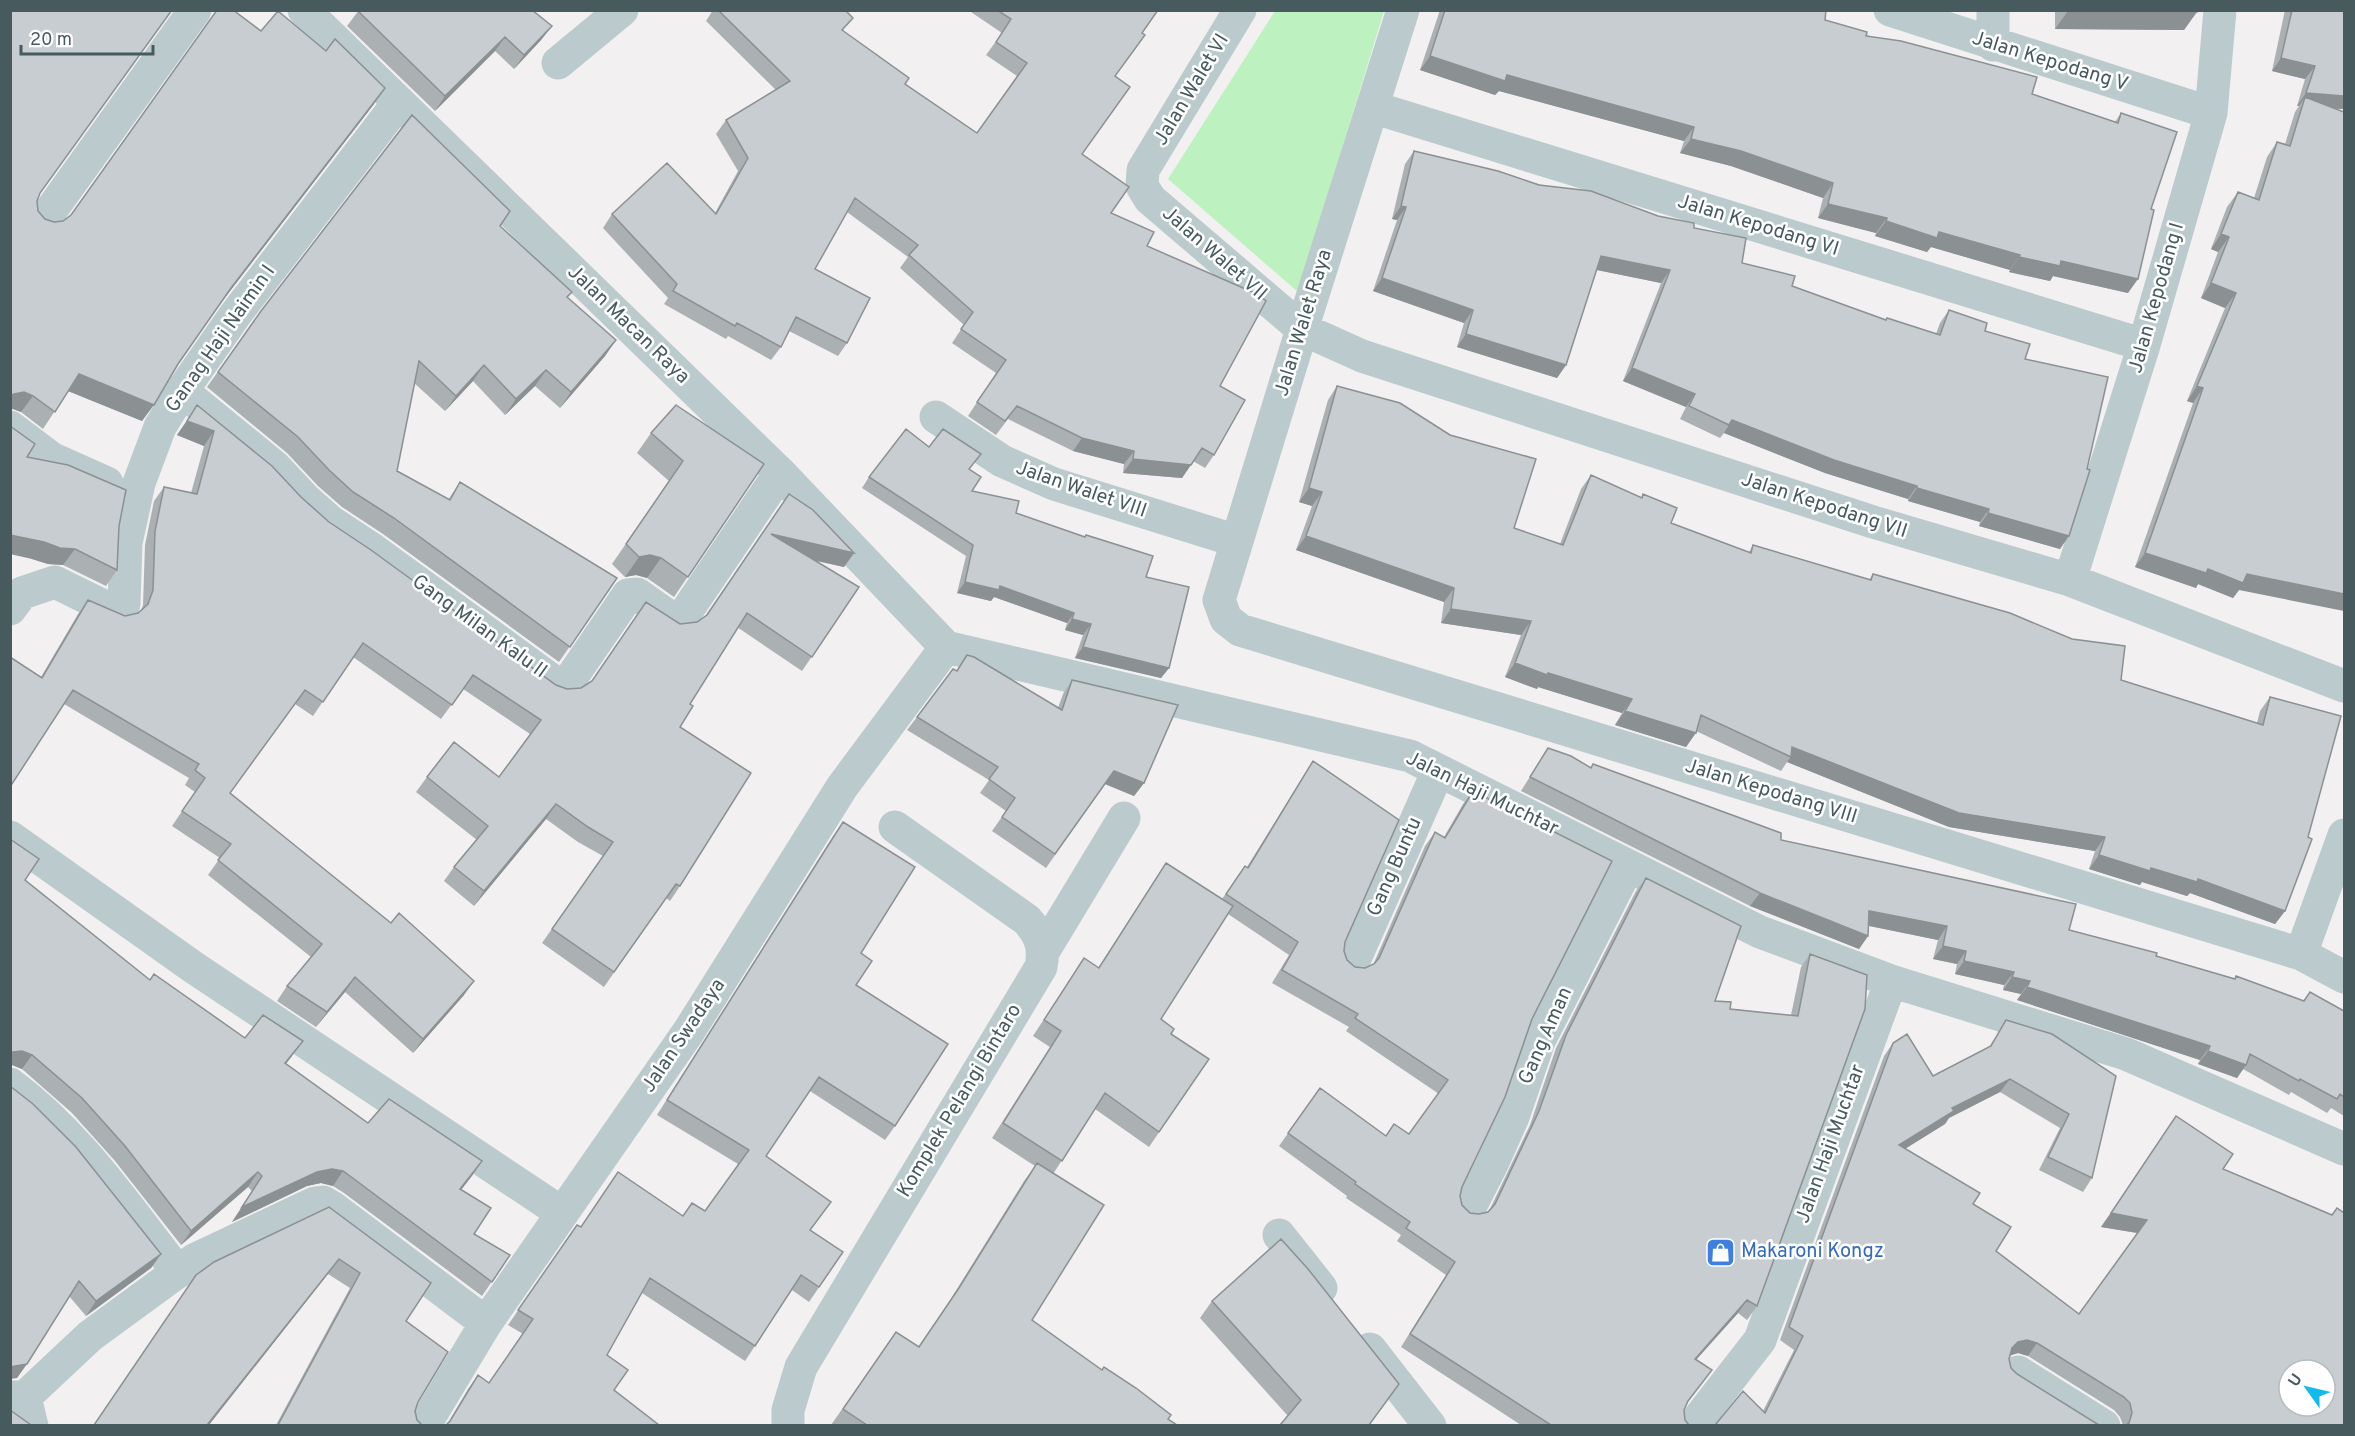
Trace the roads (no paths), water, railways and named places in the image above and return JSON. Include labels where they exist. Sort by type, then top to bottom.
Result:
[{"type":"street","points":[[44,220],[195,10]]},
{"type":"street","name":"Jalan Macan Raya","points":[[304,10],[780,472],[946,647]]},
{"type":"street","points":[[558,63],[622,10]]},
{"type":"street","name":"Jalan Walet VI","points":[[1143,170],[1240,10]]},
{"type":"street","name":"Jalan Walet Raya","points":[[1240,630],[1226,619],[1219,600],[1403,10]]},
{"type":"street","name":"Jalan Kepodang V","points":[[1890,10],[1993,45],[2211,113]]},
{"type":"street","points":[[1993,10],[1993,45]]},
{"type":"street","name":"Jalan Kepodang I","points":[[2070,580],[2144,345],[2211,113],[2220,10]]},
{"type":"street","name":"Ganag Haji Naimin I","points":[[10,609],[22,593],[55,582],[116,612],[121,610],[124,604],[126,543],[136,495],[160,427],[235,315],[399,102]]},
{"type":"street","name":"Jalan Kepodang VI","points":[[1372,107],[2144,345]]},
{"type":"street","name":"Jalan Walet VII","points":[[1143,170],[1142,186],[1150,199],[1302,329]]},
{"type":"street","name":"Jalan Kepodang VII","points":[[1302,329],[1373,360],[1873,522],[2070,580],[2344,686]]},
{"type":"street","name":"Gang Milan Kalu II","points":[[182,391],[275,468],[331,522],[372,549],[557,684],[563,686],[567,684],[628,595],[637,594],[674,620],[682,618],[780,472]]},
{"type":"street","name":"Jalan Walet VIII","points":[[936,417],[1002,461],[1054,484],[1237,541]]},
{"type":"street","points":[[10,427],[51,458],[92,478],[136,495]]},
{"type":"street","name":"Jalan Kepodang VIII","points":[[1240,630],[2301,954],[2344,977]]},
{"type":"street","name":"Jalan Haji Muchtar","points":[[946,647],[1410,756],[1760,932],[1891,981],[2126,1054],[2344,1149]]},
{"type":"street","name":"Jalan Swadaya","points":[[424,1425],[486,1323],[689,1031],[842,787],[946,647]]},
{"type":"street","name":"Gang Buntu","points":[[1353,963],[1438,771]]},
{"type":"street","name":"Komplek Pelangi Bintaro","points":[[788,1425],[788,1410],[801,1366],[1041,966],[1043,952],[1124,819]]},
{"type":"street","points":[[895,827],[1027,920],[1039,933],[1043,952]]},
{"type":"street","points":[[2301,954],[2344,835]]},
{"type":"street","points":[[10,837],[192,967],[562,1213]]},
{"type":"street","name":"Gang Aman","points":[[1469,1209],[1513,1117],[1539,1041],[1628,866]]},
{"type":"street","name":"Jalan Haji Muchtar","points":[[1693,1425],[1760,1340],[1891,981]]},
{"type":"street","points":[[10,1084],[52,1119],[83,1150],[178,1272]]},
{"type":"street","points":[[23,1406],[90,1336],[194,1260],[315,1203],[322,1202],[486,1323]]},
{"type":"street","points":[[1279,1234],[1430,1425]]},
{"type":"street","points":[[2018,1372],[2104,1425]]},
{"type":"place","name":"Makaroni Kongz","points":[[1720,1252]]}]
